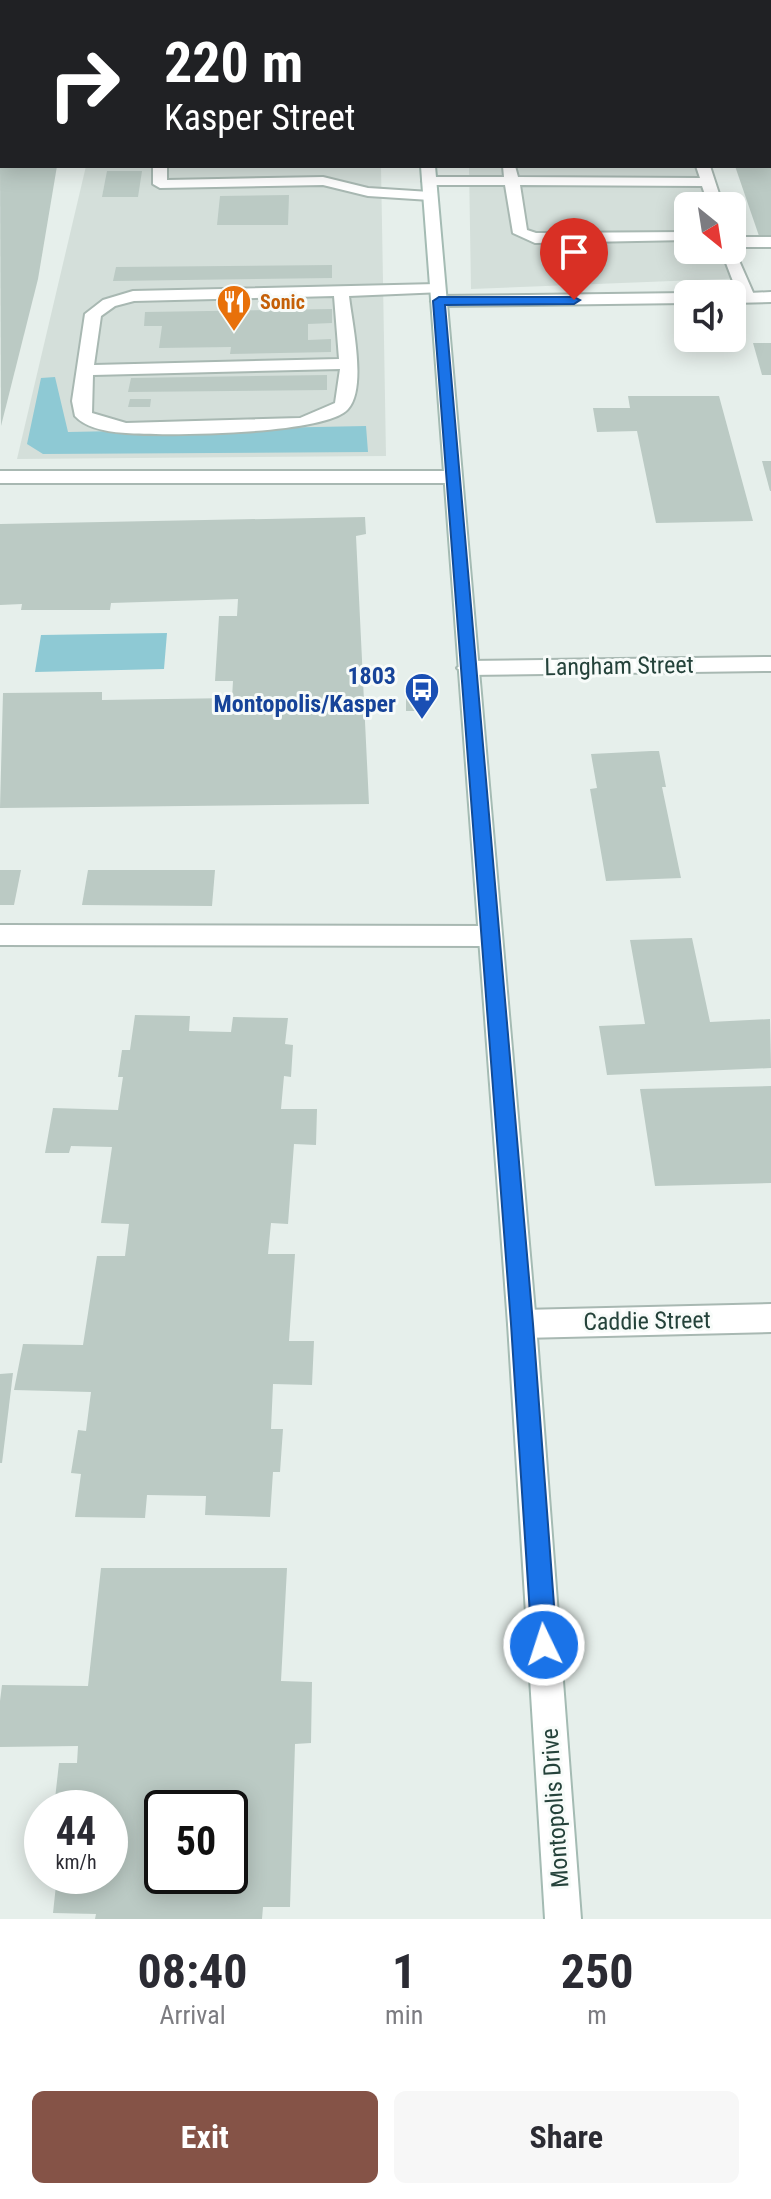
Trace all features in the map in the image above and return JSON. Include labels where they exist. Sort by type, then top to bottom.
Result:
[{"type":"main road","points":[[160,168],[160,184],[323,181],[368,192],[429,181],[510,174],[708,182]]},
{"type":"main road","points":[[335,185],[336,168]]},
{"type":"main road","points":[[704,168],[711,192]]},
{"type":"main road","points":[[510,174],[520,233],[535,238],[674,236]]},
{"type":"main road","name":"Montopolis Drive","points":[[429,181],[522,1324],[563,1919]]},
{"type":"main road","points":[[746,242],[771,242]]},
{"type":"main road","points":[[341,292],[350,396],[341,408],[325,417],[300,423],[126,428],[100,424],[84,416],[81,401],[93,314],[109,303],[133,296],[341,292],[674,298]]},
{"type":"main road","points":[[746,298],[771,297]]},
{"type":"main road","points":[[85,370],[348,364]]},
{"type":"main road","points":[[0,477],[453,477]]},
{"type":"main road","name":"Langham Street","points":[[467,668],[771,664]]},
{"type":"main road","points":[[0,935],[490,936]]},
{"type":"main road","name":"Caddie Street","points":[[522,1324],[771,1318]]},
{"type":"shaded area","points":[[86,168],[381,168],[386,456],[17,459]]},
{"type":"shaded area","points":[[469,168],[699,168],[710,192],[674,192],[674,264],[742,264],[748,278],[471,289]]},
{"type":"water","points":[[55,377],[68,432],[366,426],[368,452],[43,454],[27,444],[41,378]]},
{"type":"water","points":[[167,633],[164,669],[35,672],[41,635]]},
{"type":"building","points":[[0,168],[57,168],[38,279],[1,426]]},
{"type":"building","points":[[736,168],[771,168],[771,236],[759,236]]},
{"type":"building","points":[[107,171],[142,171],[138,197],[102,197]]},
{"type":"building","points":[[289,195],[288,225],[217,225],[220,196]]},
{"type":"building","points":[[332,265],[332,278],[113,281],[116,267]]},
{"type":"building","name":"Sonic","points":[[332,309],[332,323],[308,324],[308,340],[331,339],[331,352],[230,354],[231,347],[159,348],[162,326],[144,326],[145,312]]},
{"type":"building","points":[[753,343],[771,343],[771,375],[762,375]]},
{"type":"building","points":[[327,375],[327,390],[128,392],[131,378]]},
{"type":"building","points":[[628,396],[719,396],[753,521],[656,523],[637,431],[597,432],[593,408],[630,408]]},
{"type":"building","points":[[130,399],[151,399],[150,407],[128,407]]},
{"type":"building","points":[[762,461],[771,461],[771,491],[770,491]]},
{"type":"building","points":[[365,517],[366,534],[356,536],[369,804],[0,808],[3,693],[102,692],[102,700],[232,698],[233,681],[215,681],[219,616],[237,616],[238,599],[111,603],[110,610],[21,610],[22,604],[0,605],[0,524]]},
{"type":"building","points":[[406,691],[416,691],[417,711],[406,711]]},
{"type":"building","points":[[659,751],[666,787],[662,787],[681,878],[606,881],[590,789],[597,788],[591,754]]},
{"type":"building","points":[[0,870],[21,870],[14,905],[0,905]]},
{"type":"building","points":[[88,870],[215,870],[212,906],[82,905]]},
{"type":"building","points":[[692,938],[710,1022],[770,1019],[771,1068],[607,1075],[599,1026],[645,1024],[630,940]]},
{"type":"building","points":[[135,1015],[190,1016],[189,1031],[231,1032],[233,1017],[288,1018],[285,1044],[293,1045],[291,1077],[284,1076],[281,1109],[317,1109],[316,1145],[294,1144],[288,1224],[271,1223],[268,1254],[295,1254],[289,1341],[314,1341],[312,1385],[273,1384],[271,1429],[283,1429],[280,1472],[273,1472],[270,1517],[205,1515],[206,1496],[147,1495],[145,1518],[75,1517],[81,1474],[71,1473],[78,1430],[86,1431],[91,1392],[14,1390],[23,1344],[83,1345],[97,1256],[125,1256],[129,1224],[101,1223],[112,1147],[71,1146],[69,1153],[45,1153],[53,1108],[118,1110],[123,1077],[118,1077],[122,1050],[130,1050]]},
{"type":"building","points":[[771,1086],[771,1183],[655,1186],[640,1089]]},
{"type":"building","points":[[13,1373],[2,1463],[0,1463],[0,1374]]},
{"type":"building","points":[[101,1568],[287,1568],[281,1681],[312,1682],[311,1743],[295,1744],[290,1907],[263,1907],[262,1919],[95,1919],[96,1914],[53,1913],[55,1894],[128,1894],[128,1790],[56,1790],[59,1763],[77,1763],[78,1746],[0,1747],[2,1685],[88,1686]]},
{"type":"place","name":"Sonic","points":[[234,333]]},
{"type":"place","name":"1803 Montopolis/Kasper","points":[[422,721]]},
{"type":"route","points":[[544,1645],[522,1324],[439,301],[574,300]]}]
